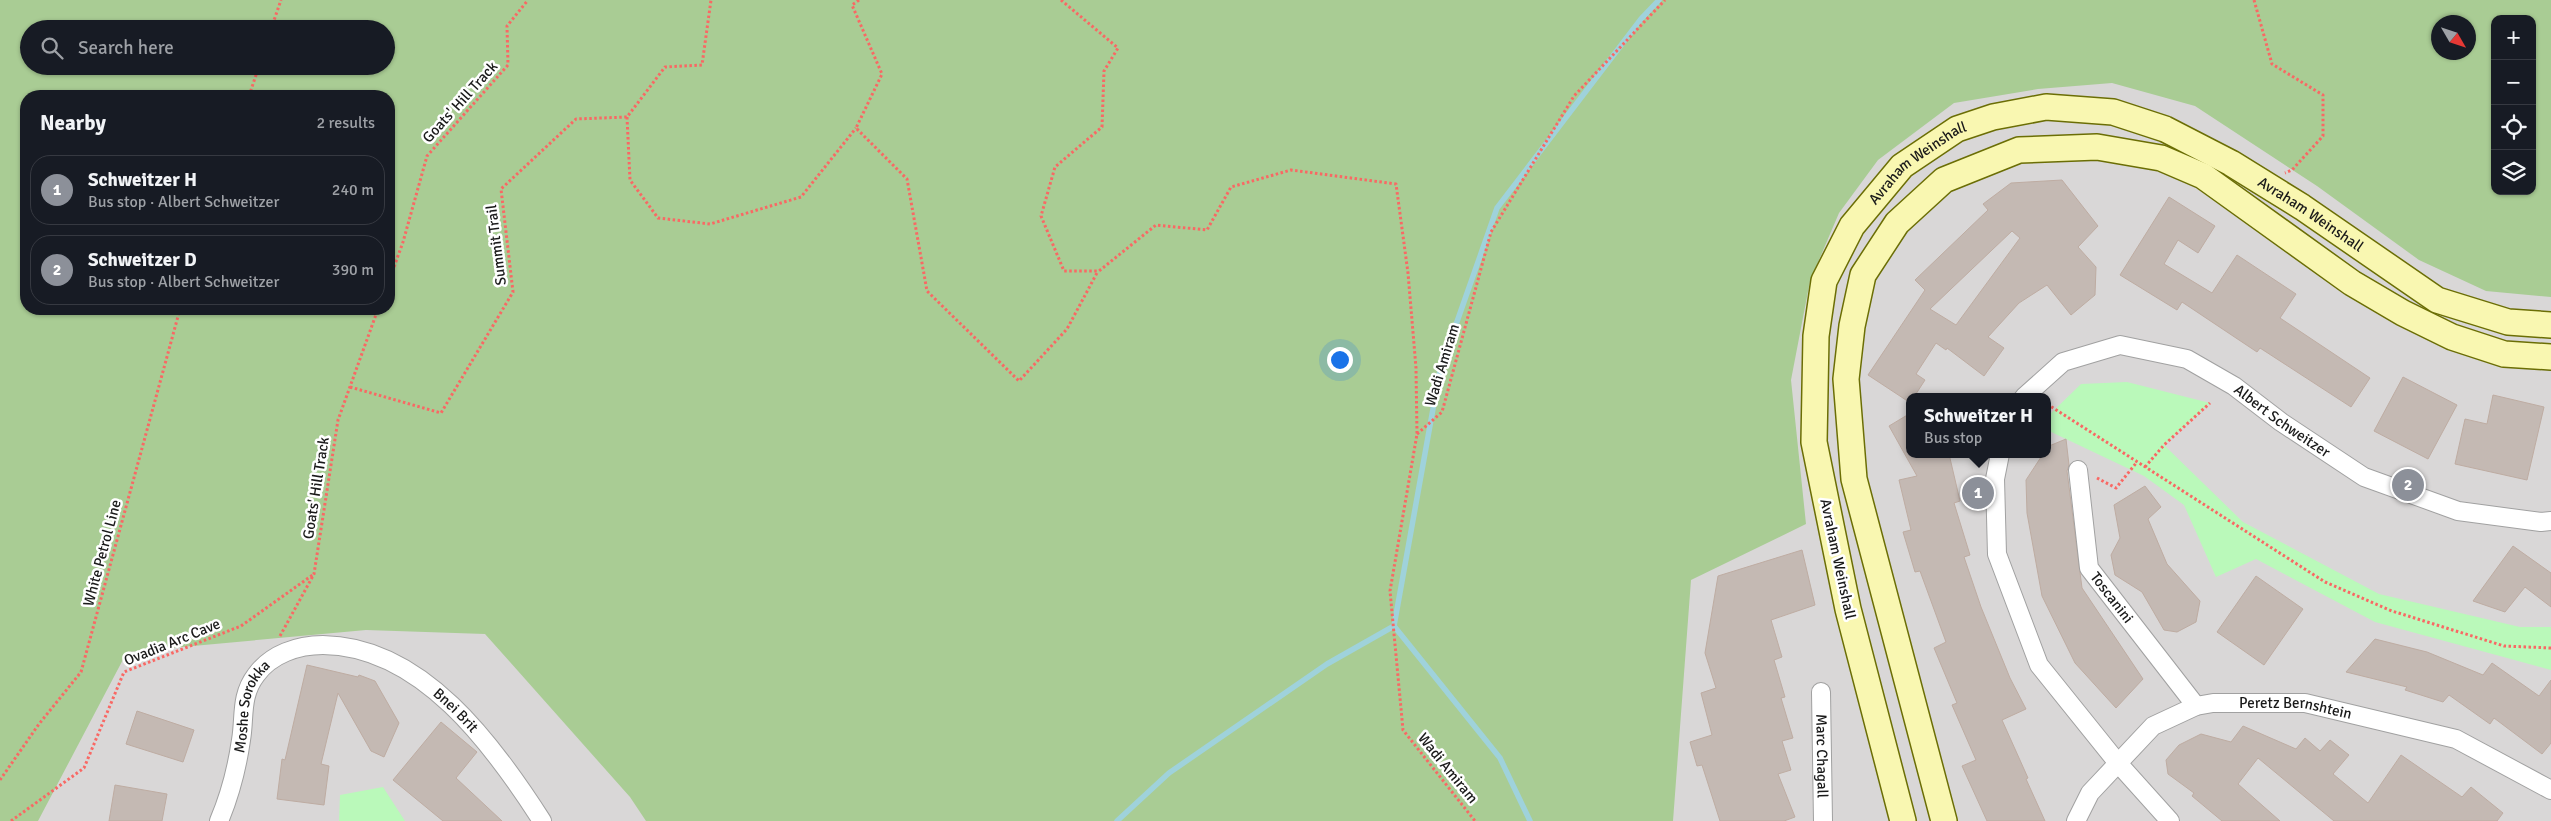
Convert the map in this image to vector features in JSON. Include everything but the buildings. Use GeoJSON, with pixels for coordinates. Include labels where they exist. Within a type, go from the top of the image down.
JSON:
{"type":"FeatureCollection","features":[{"type":"Feature","properties":{"kind":"main road","name":"Avraham Weinshall"},"geometry":{"type":"LineString","coordinates":[[1903,821],[1848,609],[1814,442],[1816,336],[1824,282],[1852,226],[1902,166],[1957,128],[1993,117],[2046,107],[2113,112],[2165,129],[2231,163],[2261,181],[2437,300],[2508,322],[2551,325]]}},
{"type":"Feature","properties":{"kind":"main road","name":"Avraham Weinshall"},"geometry":{"type":"LineString","coordinates":[[1944,821],[1854,479],[1846,379],[1852,326],[1863,275],[1897,223],[1944,180],[2019,150],[2097,147],[2161,158],[2203,176],[2352,283],[2403,313],[2452,337],[2504,354],[2551,358]]}},
{"type":"Feature","properties":{"kind":"street","name":"Albert Schweitzer"},"geometry":{"type":"LineString","coordinates":[[2028,393],[2062,362],[2120,345],[2187,359],[2234,386],[2281,422],[2364,477],[2458,511],[2541,522],[2551,521]]}},
{"type":"Feature","properties":{"kind":"street"},"geometry":{"type":"LineString","coordinates":[[1999,458],[1995,478],[1997,554],[2039,665],[2117,762],[2170,821]]}},
{"type":"Feature","properties":{"kind":"street","name":"Toscanini"},"geometry":{"type":"LineString","coordinates":[[2078,470],[2089,568],[2196,706]]}},
{"type":"Feature","properties":{"kind":"street","name":"Moshe Sorokka"},"geometry":{"type":"LineString","coordinates":[[219,821],[237,766],[245,697],[256,674],[286,652],[299,648],[334,645]]}},
{"type":"Feature","properties":{"kind":"street","name":"Bnei Brit"},"geometry":{"type":"LineString","coordinates":[[334,645],[366,652],[386,660],[404,669],[440,696],[473,727],[500,760],[542,821]]}},
{"type":"Feature","properties":{"kind":"street","name":"Marc Chagall"},"geometry":{"type":"LineString","coordinates":[[1821,692],[1823,821]]}},
{"type":"Feature","properties":{"kind":"street","name":"Peretz Bernshtein"},"geometry":{"type":"LineString","coordinates":[[2076,821],[2090,793],[2117,762],[2153,726],[2196,706],[2213,703],[2305,703],[2456,739],[2551,790]]}},
{"type":"Feature","properties":{"kind":"path"},"geometry":{"type":"LineString","coordinates":[[274,20],[281,0]]}},
{"type":"Feature","properties":{"kind":"path","name":"Goats' Hill Track"},"geometry":{"type":"LineString","coordinates":[[395,264],[427,156],[508,65],[507,26],[528,0]]}},
{"type":"Feature","properties":{"kind":"path"},"geometry":{"type":"LineString","coordinates":[[711,0],[702,65],[665,67],[627,117],[630,180],[658,218],[710,224],[801,197],[856,128],[882,74],[852,5],[859,0]]}},
{"type":"Feature","properties":{"kind":"path"},"geometry":{"type":"LineString","coordinates":[[1061,0],[1118,48],[1104,71],[1102,127],[1055,167],[1041,216],[1064,271],[1098,271]]}},
{"type":"Feature","properties":{"kind":"path","name":"Wadi Amiram"},"geometry":{"type":"LineString","coordinates":[[1475,821],[1403,730],[1390,591],[1417,434],[1442,412],[1491,232],[1574,96],[1665,0]]}},
{"type":"Feature","properties":{"kind":"path"},"geometry":{"type":"LineString","coordinates":[[2254,0],[2272,64],[2323,95],[2323,136],[2292,170],[2261,181]]}},
{"type":"Feature","properties":{"kind":"path"},"geometry":{"type":"LineString","coordinates":[[251,90],[256,75]]}},
{"type":"Feature","properties":{"kind":"path","name":"Summit Trail"},"geometry":{"type":"LineString","coordinates":[[350,388],[441,413],[513,292],[501,189],[576,119],[627,117]]}},
{"type":"Feature","properties":{"kind":"path"},"geometry":{"type":"LineString","coordinates":[[856,128],[907,179],[927,292],[1019,381],[1067,329],[1098,271],[1156,225],[1207,230],[1231,186],[1291,170],[1396,184],[1413,319],[1417,434]]}},
{"type":"Feature","properties":{"kind":"path","name":"White Petrol Line"},"geometry":{"type":"LineString","coordinates":[[0,780],[39,724],[81,672],[178,315]]}},
{"type":"Feature","properties":{"kind":"path","name":"Goats' Hill Track"},"geometry":{"type":"LineString","coordinates":[[265,666],[285,624],[314,574],[338,420],[376,315]]}},
{"type":"Feature","properties":{"kind":"path"},"geometry":{"type":"LineString","coordinates":[[2145,467],[2164,445],[2210,403]]}},
{"type":"Feature","properties":{"kind":"path"},"geometry":{"type":"LineString","coordinates":[[2051,407],[2193,500],[2333,586],[2392,611],[2504,646],[2551,648]]}},
{"type":"Feature","properties":{"kind":"path"},"geometry":{"type":"LineString","coordinates":[[2078,470],[2116,488],[2137,462]]}},
{"type":"Feature","properties":{"kind":"path","name":"Ovadia Arc Cave"},"geometry":{"type":"LineString","coordinates":[[11,821],[84,768],[124,672],[241,626],[314,574]]}},
{"type":"Feature","properties":{"kind":"shaded area"},"geometry":{"type":"Polygon","coordinates":[[[0,0],[2551,0],[2551,821],[0,821],[0,0]]]}},
{"type":"Feature","properties":{"kind":"green space"},"geometry":{"type":"Polygon","coordinates":[[[0,0],[2551,0],[2551,297],[2486,291],[2419,260],[2317,186],[2195,106],[2112,83],[2038,89],[1954,103],[1878,160],[1839,213],[1810,281],[1791,380],[1806,524],[1691,580],[1673,821],[646,821],[630,797],[485,634],[366,630],[127,652],[38,821],[0,821],[0,0]]]}},
{"type":"Feature","properties":{"kind":"green space"},"geometry":{"type":"Polygon","coordinates":[[[2127,382],[2210,403],[2164,445],[2243,522],[2379,594],[2520,627],[2551,627],[2551,670],[2375,622],[2256,559],[2216,577],[2184,505],[2144,476],[2051,432],[2051,413],[2081,384],[2127,382]]]}},
{"type":"Feature","properties":{"kind":"green space"},"geometry":{"type":"Polygon","coordinates":[[[383,787],[405,821],[339,821],[340,795],[383,787]]]}},
{"type":"Feature","properties":{"kind":"waterway"},"geometry":{"type":"LineString","coordinates":[[1530,821],[1500,758],[1394,626],[1440,370],[1497,208],[1641,19],[1659,0]]}},
{"type":"Feature","properties":{"kind":"waterway"},"geometry":{"type":"LineString","coordinates":[[1117,821],[1169,773],[1327,664],[1394,626]]}},
{"type":"Feature","properties":{"kind":"place","name":"Schweitzer D"},"geometry":{"type":"Point","coordinates":[2408,485]}},
{"type":"Feature","properties":{"kind":"place","name":"Schweitzer H"},"geometry":{"type":"Point","coordinates":[1978,493]}}]}
